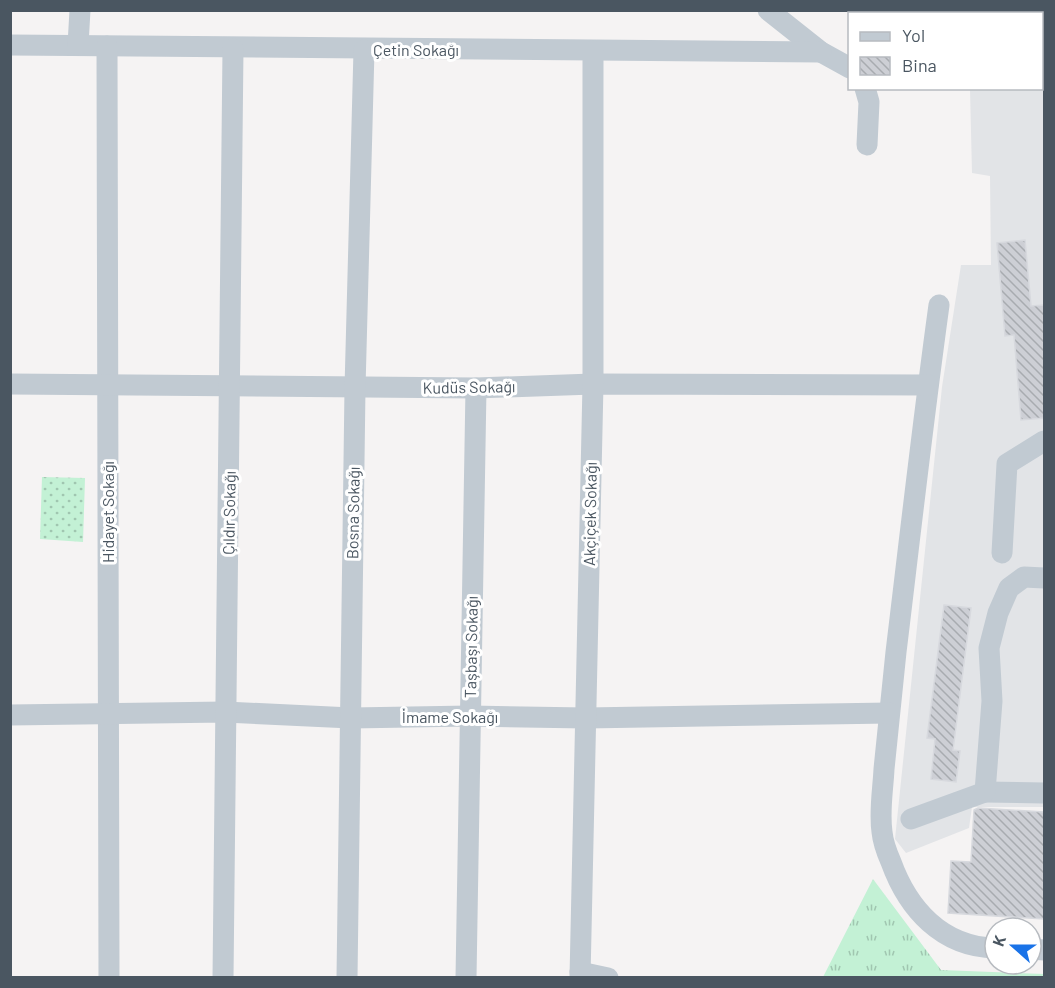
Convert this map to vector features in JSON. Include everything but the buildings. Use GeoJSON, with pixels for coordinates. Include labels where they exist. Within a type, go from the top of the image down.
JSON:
{"type":"FeatureCollection","features":[{"type":"Feature","properties":{"kind":"street"},"geometry":{"type":"LineString","coordinates":[[78,45],[80,10]]}},
{"type":"Feature","properties":{"kind":"street"},"geometry":{"type":"LineString","coordinates":[[768,10],[821,52],[848,67]]}},
{"type":"Feature","properties":{"kind":"street","name":"Çetin Sokağı"},"geometry":{"type":"LineString","coordinates":[[10,45],[233,49],[821,52]]}},
{"type":"Feature","properties":{"kind":"street","name":"Hidayet Sokağı"},"geometry":{"type":"LineString","coordinates":[[107,46],[109,978]]}},
{"type":"Feature","properties":{"kind":"street","name":"Çıldır Sokağı"},"geometry":{"type":"LineString","coordinates":[[224,978],[233,49]]}},
{"type":"Feature","properties":{"kind":"street","name":"Bosna Sokağı"},"geometry":{"type":"LineString","coordinates":[[347,978],[355,388],[364,50]]}},
{"type":"Feature","properties":{"kind":"street","name":"Akçiçek Sokağı"},"geometry":{"type":"LineString","coordinates":[[580,975],[593,384],[593,51]]}},
{"type":"Feature","properties":{"kind":"street"},"geometry":{"type":"LineString","coordinates":[[866,90],[869,102],[867,145]]}},
{"type":"Feature","properties":{"kind":"street"},"geometry":{"type":"LineString","coordinates":[[939,305],[889,713],[881,813],[882,833],[895,875],[918,913],[937,930],[957,941],[983,948]]}},
{"type":"Feature","properties":{"kind":"street","name":"Kudüs Sokağı"},"geometry":{"type":"LineString","coordinates":[[10,384],[355,388],[477,388],[593,384],[928,385]]}},
{"type":"Feature","properties":{"kind":"street","name":"Taşbaşı Sokağı"},"geometry":{"type":"LineString","coordinates":[[466,978],[477,388]]}},
{"type":"Feature","properties":{"kind":"street"},"geometry":{"type":"LineString","coordinates":[[1002,553],[1007,464],[1044,441]]}},
{"type":"Feature","properties":{"kind":"street"},"geometry":{"type":"LineString","coordinates":[[985,792],[992,701],[989,648],[998,613],[1009,588],[1024,577],[1044,578]]}},
{"type":"Feature","properties":{"kind":"street","name":"İmame Sokağı"},"geometry":{"type":"LineString","coordinates":[[10,715],[225,712],[351,718],[470,716],[586,718],[889,713]]}},
{"type":"Feature","properties":{"kind":"street"},"geometry":{"type":"LineString","coordinates":[[911,819],[985,792],[1044,793]]}},
{"type":"Feature","properties":{"kind":"street"},"geometry":{"type":"LineString","coordinates":[[580,975],[608,978]]}},
{"type":"Feature","properties":{"kind":"shaded area"},"geometry":{"type":"Polygon","coordinates":[[[979,10],[1044,11],[1044,807],[972,807],[969,828],[906,853],[895,839],[942,387],[961,265],[991,265],[990,176],[972,173],[970,90],[1043,90],[1043,12],[978,12],[979,10]]]}},
{"type":"Feature","properties":{"kind":"green space"},"geometry":{"type":"Polygon","coordinates":[[[42,477],[85,478],[83,542],[40,539],[42,477]]]}},
{"type":"Feature","properties":{"kind":"green space"},"geometry":{"type":"Polygon","coordinates":[[[873,879],[941,970],[983,972],[983,976],[1043,976],[1044,974],[1044,977],[823,977],[873,879]]]}}]}
